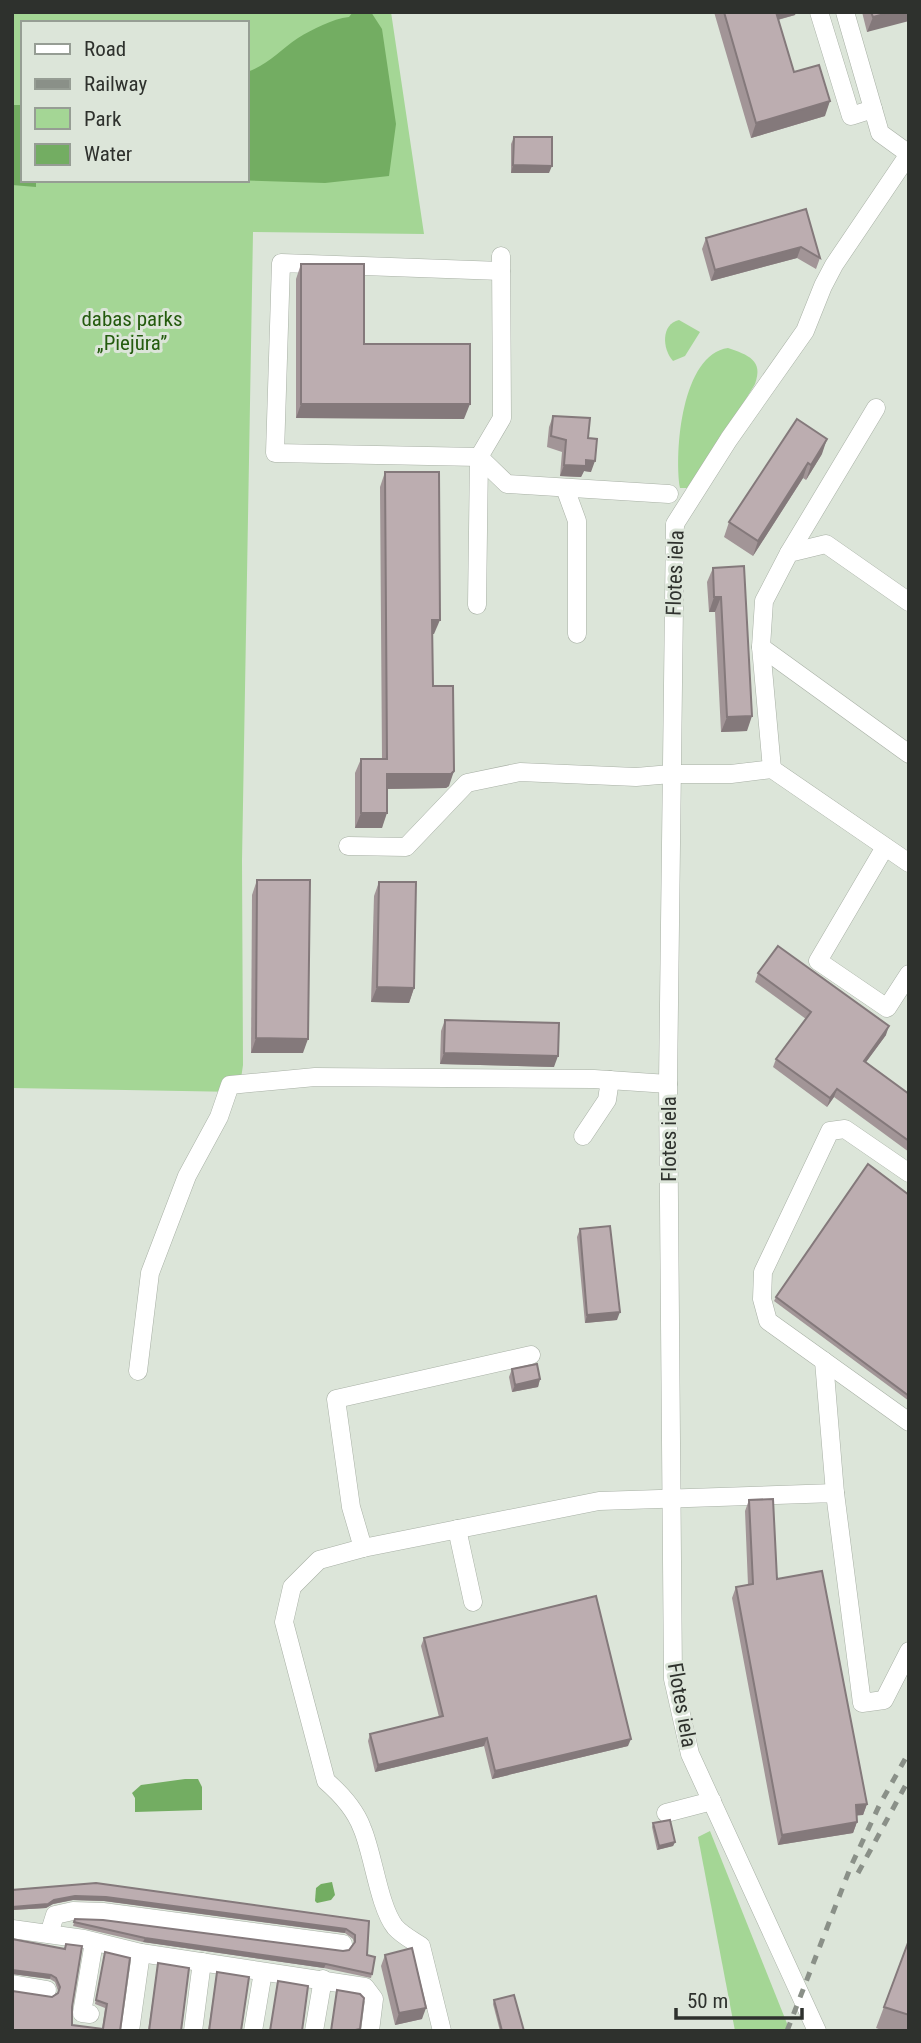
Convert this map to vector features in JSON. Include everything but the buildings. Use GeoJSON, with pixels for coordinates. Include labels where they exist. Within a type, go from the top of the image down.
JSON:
{"type":"FeatureCollection","features":[{"type":"Feature","properties":{"kind":"street"},"geometry":{"type":"LineString","coordinates":[[819,12],[851,116],[873,109]]}},
{"type":"Feature","properties":{"kind":"street"},"geometry":{"type":"LineString","coordinates":[[845,12],[880,133],[909,154]]}},
{"type":"Feature","properties":{"kind":"street","name":"Flotes iela"},"geometry":{"type":"LineString","coordinates":[[817,2031],[690,1754],[673,1679],[668,1084],[675,524],[729,439],[805,331],[822,286],[834,265],[909,154]]}},
{"type":"Feature","properties":{"kind":"street"},"geometry":{"type":"LineString","coordinates":[[477,605],[479,457],[502,418],[501,263],[281,263],[275,453],[479,457],[507,484],[669,494]]}},
{"type":"Feature","properties":{"kind":"street"},"geometry":{"type":"LineString","coordinates":[[772,769],[761,647],[764,601],[789,553],[876,408]]}},
{"type":"Feature","properties":{"kind":"street"},"geometry":{"type":"LineString","coordinates":[[565,488],[577,521],[578,634]]}},
{"type":"Feature","properties":{"kind":"street"},"geometry":{"type":"LineString","coordinates":[[789,553],[826,544],[909,602]]}},
{"type":"Feature","properties":{"kind":"street"},"geometry":{"type":"LineString","coordinates":[[761,647],[909,754]]}},
{"type":"Feature","properties":{"kind":"street"},"geometry":{"type":"LineString","coordinates":[[348,846],[406,847],[467,783],[520,772],[636,777],[732,774],[772,769],[909,863]]}},
{"type":"Feature","properties":{"kind":"street"},"geometry":{"type":"LineString","coordinates":[[885,847],[818,961],[887,1008],[909,974]]}},
{"type":"Feature","properties":{"kind":"street"},"geometry":{"type":"LineString","coordinates":[[138,1371],[150,1273],[187,1176],[219,1117],[230,1085],[315,1077],[610,1080],[668,1084]]}},
{"type":"Feature","properties":{"kind":"street"},"geometry":{"type":"LineString","coordinates":[[583,1136],[607,1100],[610,1080]]}},
{"type":"Feature","properties":{"kind":"street"},"geometry":{"type":"LineString","coordinates":[[909,1173],[845,1129],[830,1131],[763,1272],[762,1298],[768,1321],[909,1422]]}},
{"type":"Feature","properties":{"kind":"street"},"geometry":{"type":"LineString","coordinates":[[363,1548],[351,1507],[336,1399],[531,1355]]}},
{"type":"Feature","properties":{"kind":"street"},"geometry":{"type":"LineString","coordinates":[[824,1361],[835,1493],[862,1703],[884,1700],[909,1651]]}},
{"type":"Feature","properties":{"kind":"street"},"geometry":{"type":"LineString","coordinates":[[442,2031],[421,1945],[404,1936],[393,1925],[381,1895],[362,1827],[345,1798],[326,1781],[284,1622],[292,1587],[319,1560],[363,1548],[599,1501],[835,1493]]}},
{"type":"Feature","properties":{"kind":"street"},"geometry":{"type":"LineString","coordinates":[[457,1529],[472,1602]]}},
{"type":"Feature","properties":{"kind":"street"},"geometry":{"type":"LineString","coordinates":[[666,1813],[712,1801]]}},
{"type":"Feature","properties":{"kind":"street"},"geometry":{"type":"LineString","coordinates":[[49,1934],[55,1915],[73,1911],[103,1912],[343,1944]]}},
{"type":"Feature","properties":{"kind":"street"},"geometry":{"type":"LineString","coordinates":[[12,1929],[94,1942],[141,1953],[365,1987],[374,1999],[370,2031]]}},
{"type":"Feature","properties":{"kind":"street"},"geometry":{"type":"LineString","coordinates":[[90,2014],[82,2013],[94,1942]]}},
{"type":"Feature","properties":{"kind":"street"},"geometry":{"type":"LineString","coordinates":[[130,2031],[141,1953]]}},
{"type":"Feature","properties":{"kind":"street"},"geometry":{"type":"LineString","coordinates":[[193,2031],[202,1962]]}},
{"type":"Feature","properties":{"kind":"street"},"geometry":{"type":"LineString","coordinates":[[253,2031],[263,1972]]}},
{"type":"Feature","properties":{"kind":"street"},"geometry":{"type":"LineString","coordinates":[[314,2031],[323,1979]]}},
{"type":"Feature","properties":{"kind":"street"},"geometry":{"type":"LineString","coordinates":[[12,1984],[47,1990]]}},
{"type":"Feature","properties":{"kind":"green space","name":"dabas parks „Piejūra”"},"geometry":{"type":"Polygon","coordinates":[[[12,12],[391,12],[424,234],[253,232],[242,861],[243,1065],[239,1092],[12,1088],[12,12]]]}},
{"type":"Feature","properties":{"kind":"green space"},"geometry":{"type":"Polygon","coordinates":[[[679,320],[700,332],[685,356],[673,361],[669,356],[665,338],[669,326],[679,320]]]}},
{"type":"Feature","properties":{"kind":"green space"},"geometry":{"type":"Polygon","coordinates":[[[728,348],[748,356],[756,364],[755,384],[696,481],[690,488],[680,488],[680,429],[691,385],[700,367],[712,354],[728,348]]]}},
{"type":"Feature","properties":{"kind":"green space"},"geometry":{"type":"Polygon","coordinates":[[[710,1831],[790,2031],[735,2031],[698,1837],[710,1831]]]}},
{"type":"Feature","properties":{"kind":"water"},"geometry":{"type":"Polygon","coordinates":[[[353,12],[371,12],[382,29],[396,124],[389,176],[325,183],[248,181],[248,72],[316,28],[349,17],[353,12]]]}},
{"type":"Feature","properties":{"kind":"water"},"geometry":{"type":"Polygon","coordinates":[[[12,105],[21,105],[21,182],[36,182],[36,187],[12,185],[12,105]]]}},
{"type":"Feature","properties":{"kind":"water"},"geometry":{"type":"Polygon","coordinates":[[[198,1779],[202,1787],[202,1810],[135,1812],[135,1798],[132,1793],[141,1785],[198,1779]]]}},
{"type":"Feature","properties":{"kind":"water"},"geometry":{"type":"Polygon","coordinates":[[[332,1882],[335,1895],[331,1900],[317,1903],[316,1888],[332,1882]]]}},
{"type":"Feature","properties":{"kind":"railway"},"geometry":{"type":"LineString","coordinates":[[787,2031],[851,1866],[879,1806],[909,1752]]}},
{"type":"Feature","properties":{"kind":"railway"},"geometry":{"type":"LineString","coordinates":[[858,1873],[909,1779]]}}]}
